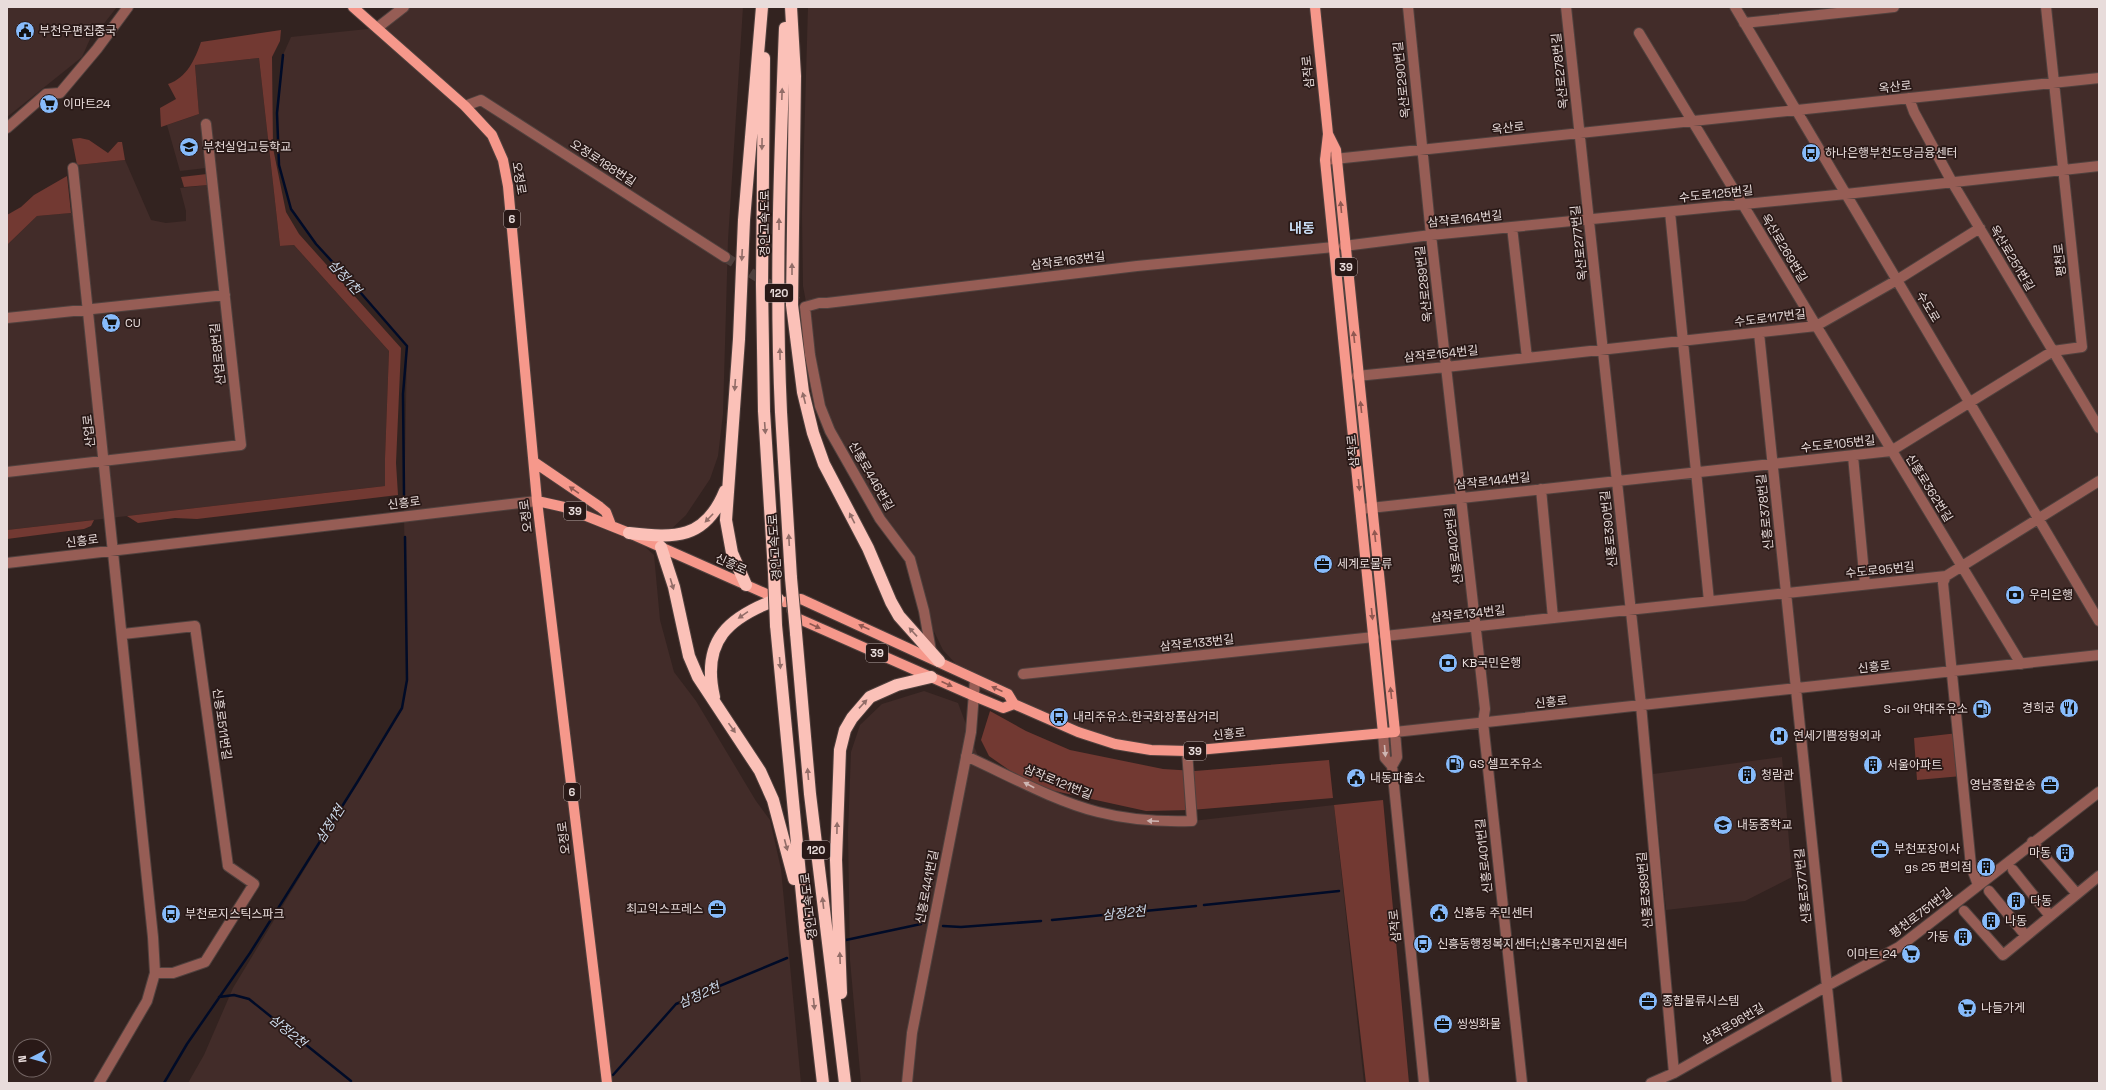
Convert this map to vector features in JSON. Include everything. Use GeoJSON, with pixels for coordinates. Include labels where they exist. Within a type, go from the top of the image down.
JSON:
{"type":"FeatureCollection","features":[{"type":"Feature","properties":{"kind":"highway"},"geometry":{"type":"LineString","coordinates":[[746,585],[736,565],[728,536],[726,520],[727,484],[739,340],[744,212],[762,7]]}},
{"type":"Feature","properties":{"kind":"highway","name":"경인고속도로"},"geometry":{"type":"LineString","coordinates":[[765,7],[762,293],[764,411],[776,625],[806,937],[823,1083]]}},
{"type":"Feature","properties":{"kind":"highway","name":"경인고속도로"},"geometry":{"type":"LineString","coordinates":[[786,7],[779,172],[781,411],[791,578],[810,794],[845,1083]]}},
{"type":"Feature","properties":{"kind":"highway"},"geometry":{"type":"LineString","coordinates":[[791,7],[795,76],[792,305],[803,392],[813,433],[824,464],[868,548],[891,602],[899,616],[939,661]]}},
{"type":"Feature","properties":{"kind":"highway"},"geometry":{"type":"LineString","coordinates":[[629,533],[663,537],[686,533],[706,522],[714,513],[727,484]]}},
{"type":"Feature","properties":{"kind":"highway"},"geometry":{"type":"LineString","coordinates":[[661,547],[674,587],[689,656],[698,677],[753,759],[773,800],[790,861],[806,937]]}},
{"type":"Feature","properties":{"kind":"highway"},"geometry":{"type":"LineString","coordinates":[[716,705],[711,684],[711,662],[721,635],[741,615],[753,608],[782,601]]}},
{"type":"Feature","properties":{"kind":"highway"},"geometry":{"type":"LineString","coordinates":[[843,1066],[836,860],[840,750],[845,730],[852,718],[870,697],[897,685],[931,677]]}},
{"type":"Feature","properties":{"kind":"main road","name":"오정로"},"geometry":{"type":"LineString","coordinates":[[353,7],[465,106],[492,135],[503,160],[508,186],[537,500],[607,1083]]}},
{"type":"Feature","properties":{"kind":"main road","name":"삼작로"},"geometry":{"type":"LineString","coordinates":[[1315,7],[1328,134],[1325,160],[1358,376],[1395,732]]}},
{"type":"Feature","properties":{"kind":"main road","name":"삼작로"},"geometry":{"type":"LineString","coordinates":[[1328,134],[1336,150],[1337,158],[1339,246],[1361,509],[1383,733]]}},
{"type":"Feature","properties":{"kind":"main road"},"geometry":{"type":"LineString","coordinates":[[534,462],[600,507],[606,512],[611,525]]}},
{"type":"Feature","properties":{"kind":"main road","name":"신흥로"},"geometry":{"type":"LineString","coordinates":[[537,500],[564,507],[611,525],[782,601],[797,618],[974,696],[1003,708],[1014,704]]}},
{"type":"Feature","properties":{"kind":"main road","name":"신흥로"},"geometry":{"type":"LineString","coordinates":[[782,601],[801,600],[939,661],[975,680],[1008,694],[1014,704],[1078,732],[1115,744],[1151,750],[1187,751],[1395,732]]}},
{"type":"Feature","properties":{"kind":"street"},"geometry":{"type":"LineString","coordinates":[[7,128],[46,94],[60,93],[128,7]]}},
{"type":"Feature","properties":{"kind":"street"},"geometry":{"type":"LineString","coordinates":[[377,28],[404,7]]}},
{"type":"Feature","properties":{"kind":"street","name":"옥산로290번길"},"geometry":{"type":"LineString","coordinates":[[1408,7],[1422,149]]}},
{"type":"Feature","properties":{"kind":"street","name":"옥산로278번길"},"geometry":{"type":"LineString","coordinates":[[1566,7],[1580,133]]}},
{"type":"Feature","properties":{"kind":"street","name":"수도로"},"geometry":{"type":"LineString","coordinates":[[1735,7],[2099,621]]}},
{"type":"Feature","properties":{"kind":"street"},"geometry":{"type":"LineString","coordinates":[[1744,23],[1894,7]]}},
{"type":"Feature","properties":{"kind":"street","name":"평천로"},"geometry":{"type":"LineString","coordinates":[[2046,7],[2082,347],[2053,351]]}},
{"type":"Feature","properties":{"kind":"street"},"geometry":{"type":"LineString","coordinates":[[1639,33],[1694,122]]}},
{"type":"Feature","properties":{"kind":"street","name":"옥산로"},"geometry":{"type":"LineString","coordinates":[[1325,160],[2099,78]]}},
{"type":"Feature","properties":{"kind":"street","name":"옥산로251번길"},"geometry":{"type":"LineString","coordinates":[[1909,98],[1914,112],[1952,182],[2099,428]]}},
{"type":"Feature","properties":{"kind":"street","name":"오정로188번길"},"geometry":{"type":"LineString","coordinates":[[465,106],[481,100],[725,257]]}},
{"type":"Feature","properties":{"kind":"street","name":"옥산로269번길"},"geometry":{"type":"LineString","coordinates":[[1694,122],[1816,326]]}},
{"type":"Feature","properties":{"kind":"street","name":"산업로8번길"},"geometry":{"type":"LineString","coordinates":[[105,461],[241,445],[206,124]]}},
{"type":"Feature","properties":{"kind":"street","name":"옥산로277번길"},"geometry":{"type":"LineString","coordinates":[[1580,133],[1603,350]]}},
{"type":"Feature","properties":{"kind":"street","name":"옥산로289번길"},"geometry":{"type":"LineString","coordinates":[[1422,149],[1446,368]]}},
{"type":"Feature","properties":{"kind":"street"},"geometry":{"type":"LineString","coordinates":[[1952,182],[2099,166]]}},
{"type":"Feature","properties":{"kind":"street","name":"산업로"},"geometry":{"type":"LineString","coordinates":[[73,168],[123,634],[153,936],[155,973],[147,1001],[98,1083]]}},
{"type":"Feature","properties":{"kind":"street","name":"수도로125번길"},"geometry":{"type":"LineString","coordinates":[[1589,220],[1952,182]]}},
{"type":"Feature","properties":{"kind":"street"},"geometry":{"type":"LineString","coordinates":[[1670,212],[1710,601]]}},
{"type":"Feature","properties":{"kind":"street","name":"삼작로164번길"},"geometry":{"type":"LineString","coordinates":[[1339,246],[1431,235],[1589,220]]}},
{"type":"Feature","properties":{"kind":"street"},"geometry":{"type":"LineString","coordinates":[[1512,227],[1527,358]]}},
{"type":"Feature","properties":{"kind":"street","name":"수도로117번길"},"geometry":{"type":"LineString","coordinates":[[1603,350],[1816,326],[1897,280],[1980,228]]}},
{"type":"Feature","properties":{"kind":"street","name":"삼작로163번길"},"geometry":{"type":"LineString","coordinates":[[803,306],[1144,266],[1339,246]]}},
{"type":"Feature","properties":{"kind":"street"},"geometry":{"type":"LineString","coordinates":[[7,318],[225,295]]}},
{"type":"Feature","properties":{"kind":"street","name":"신흥로446번길"},"geometry":{"type":"LineString","coordinates":[[803,306],[810,355],[820,406],[830,431],[880,518],[910,559],[924,611],[931,651]]}},
{"type":"Feature","properties":{"kind":"street","name":"신흥로362번길"},"geometry":{"type":"LineString","coordinates":[[1816,326],[1891,452],[2021,664]]}},
{"type":"Feature","properties":{"kind":"street","name":"신흥로378번길"},"geometry":{"type":"LineString","coordinates":[[1759,333],[1796,688]]}},
{"type":"Feature","properties":{"kind":"street","name":"삼작로154번길"},"geometry":{"type":"LineString","coordinates":[[1358,376],[1446,368],[1603,350]]}},
{"type":"Feature","properties":{"kind":"street","name":"신흥로390번길"},"geometry":{"type":"LineString","coordinates":[[1603,350],[1641,705]]}},
{"type":"Feature","properties":{"kind":"street","name":"수도로105번길"},"geometry":{"type":"LineString","coordinates":[[1617,481],[1891,452],[2053,351]]}},
{"type":"Feature","properties":{"kind":"street","name":"신흥로402번길"},"geometry":{"type":"LineString","coordinates":[[1446,368],[1485,709],[1483,722]]}},
{"type":"Feature","properties":{"kind":"street"},"geometry":{"type":"LineString","coordinates":[[1853,456],[1865,584]]}},
{"type":"Feature","properties":{"kind":"street"},"geometry":{"type":"LineString","coordinates":[[7,472],[105,461]]}},
{"type":"Feature","properties":{"kind":"street","name":"삼작로144번길"},"geometry":{"type":"LineString","coordinates":[[1361,509],[1617,481]]}},
{"type":"Feature","properties":{"kind":"street","name":"수도로95번길"},"geometry":{"type":"LineString","coordinates":[[1631,610],[1946,576],[2099,481]]}},
{"type":"Feature","properties":{"kind":"street"},"geometry":{"type":"LineString","coordinates":[[1541,489],[1553,618]]}},
{"type":"Feature","properties":{"kind":"street","name":"신흥로"},"geometry":{"type":"LineString","coordinates":[[7,563],[537,500]]}},
{"type":"Feature","properties":{"kind":"street"},"geometry":{"type":"LineString","coordinates":[[1946,576],[1943,583],[1971,866],[1978,885]]}},
{"type":"Feature","properties":{"kind":"street","name":"삼작로134번길"},"geometry":{"type":"LineString","coordinates":[[1385,636],[1631,610]]}},
{"type":"Feature","properties":{"kind":"street","name":"신흥로511번길"},"geometry":{"type":"LineString","coordinates":[[123,634],[195,626],[228,866],[254,884],[205,962],[173,973],[155,973]]}},
{"type":"Feature","properties":{"kind":"street","name":"삼작로133번길"},"geometry":{"type":"LineString","coordinates":[[1023,674],[1374,637]]}},
{"type":"Feature","properties":{"kind":"street","name":"신흥로"},"geometry":{"type":"LineString","coordinates":[[1395,732],[2099,655]]}},
{"type":"Feature","properties":{"kind":"street","name":"신흥로441번길"},"geometry":{"type":"LineString","coordinates":[[907,1083],[912,1033],[966,756],[975,680]]}},
{"type":"Feature","properties":{"kind":"street","name":"신흥로377번길"},"geometry":{"type":"LineString","coordinates":[[1796,688],[1837,1083]]}},
{"type":"Feature","properties":{"kind":"street","name":"신흥로389번길"},"geometry":{"type":"LineString","coordinates":[[1641,705],[1674,1073]]}},
{"type":"Feature","properties":{"kind":"street","name":"신흥로401번길"},"geometry":{"type":"LineString","coordinates":[[1483,722],[1522,1083]]}},
{"type":"Feature","properties":{"kind":"street","name":"삼작로"},"geometry":{"type":"LineString","coordinates":[[1395,732],[1397,757],[1392,766],[1424,1083]]}},
{"type":"Feature","properties":{"kind":"street","name":"삼작로"},"geometry":{"type":"LineString","coordinates":[[1383,733],[1385,758],[1392,766]]}},
{"type":"Feature","properties":{"kind":"street","name":"삼작로121번길"},"geometry":{"type":"LineString","coordinates":[[966,756],[1038,790],[1098,812],[1142,820],[1192,821],[1187,751]]}},
{"type":"Feature","properties":{"kind":"street","name":"평천로751번길"},"geometry":{"type":"LineString","coordinates":[[1827,986],[1899,947],[2032,842],[2099,792]]}},
{"type":"Feature","properties":{"kind":"street"},"geometry":{"type":"LineString","coordinates":[[2032,842],[2077,894]]}},
{"type":"Feature","properties":{"kind":"street"},"geometry":{"type":"LineString","coordinates":[[2013,870],[2050,916]]}},
{"type":"Feature","properties":{"kind":"street"},"geometry":{"type":"LineString","coordinates":[[1964,911],[2003,955],[2099,876]]}},
{"type":"Feature","properties":{"kind":"street"},"geometry":{"type":"LineString","coordinates":[[1989,891],[2026,936]]}},
{"type":"Feature","properties":{"kind":"street","name":"삼작로96번길"},"geometry":{"type":"LineString","coordinates":[[1652,1083],[1674,1073],[1827,986]]}},
{"type":"Feature","properties":{"kind":"shaded area"},"geometry":{"type":"Polygon","coordinates":[[[7,7],[117,7],[102,26],[94,30],[82,57],[7,117],[7,7]]]}},
{"type":"Feature","properties":{"kind":"shaded area"},"geometry":{"type":"Polygon","coordinates":[[[404,7],[743,7],[728,240],[723,414],[718,456],[710,479],[686,515],[663,537],[630,533],[654,555],[660,620],[674,672],[696,701],[756,801],[770,820],[781,869],[801,1083],[188,1083],[204,1055],[233,988],[402,708],[407,680],[404,516],[407,347],[316,244],[291,209],[279,165],[277,113],[283,55],[291,37],[377,28],[404,7]]]}},
{"type":"Feature","properties":{"kind":"shaded area"},"geometry":{"type":"Polygon","coordinates":[[[808,7],[2099,7],[2099,655],[1389,733],[1151,750],[1078,732],[979,689],[943,650],[924,611],[910,559],[830,431],[803,286],[802,213],[808,7]]]}},
{"type":"Feature","properties":{"kind":"shaded area"},"geometry":{"type":"Polygon","coordinates":[[[281,30],[280,41],[272,57],[273,148],[286,212],[299,234],[401,348],[396,463],[398,495],[197,519],[175,518],[138,523],[127,516],[385,486],[389,351],[294,245],[280,246],[259,58],[195,65],[199,114],[161,127],[160,108],[176,99],[168,84],[175,81],[185,73],[193,61],[201,42],[281,30]]]}},
{"type":"Feature","properties":{"kind":"shaded area"},"geometry":{"type":"Polygon","coordinates":[[[259,58],[280,246],[294,245],[389,351],[385,486],[7,530],[7,245],[37,216],[82,212],[77,165],[125,160],[151,220],[166,223],[186,221],[186,211],[180,188],[208,185],[206,168],[180,171],[167,125],[199,114],[195,65],[259,58]]]}},
{"type":"Feature","properties":{"kind":"shaded area"},"geometry":{"type":"Polygon","coordinates":[[[80,138],[89,140],[108,153],[118,142],[122,142],[125,160],[77,165],[72,139],[80,138]]]}},
{"type":"Feature","properties":{"kind":"shaded area"},"geometry":{"type":"Polygon","coordinates":[[[207,174],[208,185],[184,187],[181,177],[207,174]]]}},
{"type":"Feature","properties":{"kind":"shaded area"},"geometry":{"type":"Polygon","coordinates":[[[67,176],[71,213],[37,216],[7,245],[7,215],[21,207],[34,195],[67,176]]]}},
{"type":"Feature","properties":{"kind":"shaded area"},"geometry":{"type":"Polygon","coordinates":[[[94,520],[91,526],[84,529],[7,539],[7,530],[94,520]]]}},
{"type":"Feature","properties":{"kind":"shaded area"},"geometry":{"type":"Polygon","coordinates":[[[924,691],[958,703],[979,759],[1015,779],[1129,820],[1192,821],[1334,805],[1364,1083],[861,1083],[850,960],[848,833],[851,752],[860,725],[882,704],[924,691]]]}},
{"type":"Feature","properties":{"kind":"shaded area"},"geometry":{"type":"Polygon","coordinates":[[[990,711],[1026,731],[1070,750],[1163,769],[1195,771],[1329,760],[1333,798],[1191,810],[1146,811],[1032,786],[989,756],[981,740],[990,711]]]}},
{"type":"Feature","properties":{"kind":"shaded area"},"geometry":{"type":"Polygon","coordinates":[[[1958,733],[1962,776],[1917,780],[1914,738],[1958,733]]]}},
{"type":"Feature","properties":{"kind":"shaded area","name":"내동중학교"},"geometry":{"type":"Polygon","coordinates":[[[1782,757],[1792,877],[1745,901],[1666,910],[1653,774],[1782,757]]]}},
{"type":"Feature","properties":{"kind":"shaded area"},"geometry":{"type":"Polygon","coordinates":[[[1383,800],[1409,1083],[1366,1083],[1334,805],[1383,800]]]}},
{"type":"Feature","properties":{"kind":"waterway","name":"삼정1천"},"geometry":{"type":"LineString","coordinates":[[283,55],[277,113],[279,165],[291,209],[316,244],[407,346],[403,394],[404,495]]}},
{"type":"Feature","properties":{"kind":"waterway","name":"삼정1천"},"geometry":{"type":"LineString","coordinates":[[164,1083],[187,1044],[250,953],[402,708],[407,680],[405,537]]}},
{"type":"Feature","properties":{"kind":"waterway","name":"삼정2천"},"geometry":{"type":"LineString","coordinates":[[1204,905],[1339,891]]}},
{"type":"Feature","properties":{"kind":"waterway","name":"삼정2천"},"geometry":{"type":"LineString","coordinates":[[1052,920],[1196,906]]}},
{"type":"Feature","properties":{"kind":"waterway","name":"삼정2천"},"geometry":{"type":"LineString","coordinates":[[943,926],[961,927],[1041,921]]}},
{"type":"Feature","properties":{"kind":"waterway","name":"삼정2천"},"geometry":{"type":"LineString","coordinates":[[846,940],[921,924]]}},
{"type":"Feature","properties":{"kind":"waterway","name":"삼정2천"},"geometry":{"type":"LineString","coordinates":[[613,1075],[676,1004],[787,958]]}},
{"type":"Feature","properties":{"kind":"waterway","name":"삼정2천"},"geometry":{"type":"LineString","coordinates":[[219,997],[234,995],[249,999],[351,1081]]}},
{"type":"Feature","properties":{"kind":"tunnel"},"geometry":{"type":"LineString","coordinates":[[725,257],[801,304]]}},
{"type":"Feature","properties":{"kind":"place","name":"부천우편집중국"},"geometry":{"type":"Point","coordinates":[25,31]}},
{"type":"Feature","properties":{"kind":"place","name":"이마트24"},"geometry":{"type":"Point","coordinates":[49,104]}},
{"type":"Feature","properties":{"kind":"place","name":"부천실업고등학교"},"geometry":{"type":"Point","coordinates":[189,147]}},
{"type":"Feature","properties":{"kind":"place","name":"하나은행부천도당금융센터"},"geometry":{"type":"Point","coordinates":[1811,153]}},
{"type":"Feature","properties":{"kind":"place","name":"CU"},"geometry":{"type":"Point","coordinates":[111,323]}},
{"type":"Feature","properties":{"kind":"place","name":"세계로물류"},"geometry":{"type":"Point","coordinates":[1323,564]}},
{"type":"Feature","properties":{"kind":"place","name":"우리은행"},"geometry":{"type":"Point","coordinates":[2015,595]}},
{"type":"Feature","properties":{"kind":"place","name":"KB국민은행"},"geometry":{"type":"Point","coordinates":[1448,663]}},
{"type":"Feature","properties":{"kind":"place","name":"경희궁"},"geometry":{"type":"Point","coordinates":[2069,708]}},
{"type":"Feature","properties":{"kind":"place","name":"S-oil 약대주유소"},"geometry":{"type":"Point","coordinates":[1982,709]}},
{"type":"Feature","properties":{"kind":"place","name":"내리주유소.한국화장품삼거리"},"geometry":{"type":"Point","coordinates":[1059,717]}},
{"type":"Feature","properties":{"kind":"place","name":"연세기쁨정형외과"},"geometry":{"type":"Point","coordinates":[1779,736]}},
{"type":"Feature","properties":{"kind":"place","name":"GS 셀프주유소"},"geometry":{"type":"Point","coordinates":[1455,764]}},
{"type":"Feature","properties":{"kind":"place","name":"서울아파트"},"geometry":{"type":"Point","coordinates":[1873,765]}},
{"type":"Feature","properties":{"kind":"place","name":"청람관"},"geometry":{"type":"Point","coordinates":[1747,775]}},
{"type":"Feature","properties":{"kind":"place","name":"내동파출소"},"geometry":{"type":"Point","coordinates":[1356,778]}},
{"type":"Feature","properties":{"kind":"place","name":"영남종합운송"},"geometry":{"type":"Point","coordinates":[2050,785]}},
{"type":"Feature","properties":{"kind":"place","name":"내동중학교"},"geometry":{"type":"Point","coordinates":[1723,825]}},
{"type":"Feature","properties":{"kind":"place","name":"부천포장이사"},"geometry":{"type":"Point","coordinates":[1880,849]}},
{"type":"Feature","properties":{"kind":"place","name":"마동"},"geometry":{"type":"Point","coordinates":[2065,853]}},
{"type":"Feature","properties":{"kind":"place","name":"gs 25 편의점"},"geometry":{"type":"Point","coordinates":[1986,867]}},
{"type":"Feature","properties":{"kind":"place","name":"다동"},"geometry":{"type":"Point","coordinates":[2016,901]}},
{"type":"Feature","properties":{"kind":"place","name":"최고익스프레스"},"geometry":{"type":"Point","coordinates":[717,909]}},
{"type":"Feature","properties":{"kind":"place","name":"신흥동 주민센터"},"geometry":{"type":"Point","coordinates":[1439,913]}},
{"type":"Feature","properties":{"kind":"place","name":"부천로지스틱스파크"},"geometry":{"type":"Point","coordinates":[171,914]}},
{"type":"Feature","properties":{"kind":"place","name":"나동"},"geometry":{"type":"Point","coordinates":[1991,921]}},
{"type":"Feature","properties":{"kind":"place","name":"가동"},"geometry":{"type":"Point","coordinates":[1963,937]}},
{"type":"Feature","properties":{"kind":"place","name":"신흥동행정복지센터;신흥주민지원센터"},"geometry":{"type":"Point","coordinates":[1423,944]}},
{"type":"Feature","properties":{"kind":"place","name":"이마트 24"},"geometry":{"type":"Point","coordinates":[1911,954]}},
{"type":"Feature","properties":{"kind":"place","name":"종합물류시스템"},"geometry":{"type":"Point","coordinates":[1648,1001]}},
{"type":"Feature","properties":{"kind":"place","name":"나들가게"},"geometry":{"type":"Point","coordinates":[1967,1008]}},
{"type":"Feature","properties":{"kind":"place","name":"씽씽화물"},"geometry":{"type":"Point","coordinates":[1443,1024]}},
{"type":"Feature","properties":{"kind":"district","name":"내동"},"geometry":{"type":"Point","coordinates":[1302,228]}}]}
